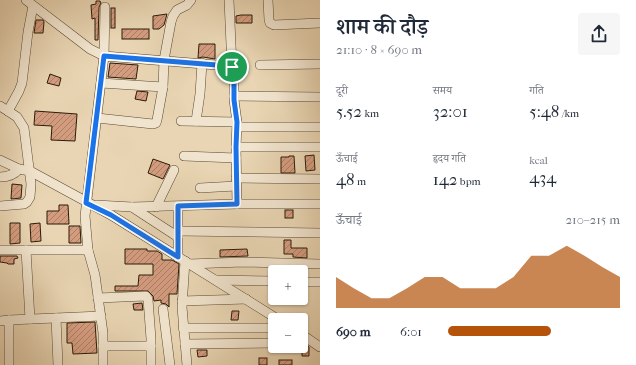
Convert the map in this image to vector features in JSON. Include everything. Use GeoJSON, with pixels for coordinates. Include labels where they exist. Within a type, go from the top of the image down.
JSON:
{"type":"FeatureCollection","features":[{"type":"Feature","properties":{"kind":"street"},"geometry":{"type":"LineString","coordinates":[[97,118],[153,124],[156,123],[158,120],[163,87],[164,60],[171,22],[177,10],[187,5],[191,0]]}},
{"type":"Feature","properties":{"kind":"street"},"geometry":{"type":"LineString","coordinates":[[229,0],[232,67],[234,70],[234,100],[237,125],[237,204]]}},
{"type":"Feature","properties":{"kind":"street"},"geometry":{"type":"LineString","coordinates":[[268,0],[269,20],[270,23],[274,25],[320,24]]}},
{"type":"Feature","properties":{"kind":"street"},"geometry":{"type":"LineString","coordinates":[[30,2],[90,49],[104,56],[232,67]]}},
{"type":"Feature","properties":{"kind":"street"},"geometry":{"type":"LineString","coordinates":[[0,206],[24,204],[30,197],[30,172],[24,128],[17,117],[4,108],[19,91],[22,83],[30,2]]}},
{"type":"Feature","properties":{"kind":"street"},"geometry":{"type":"LineString","coordinates":[[103,365],[103,333],[95,274],[88,250],[86,216],[89,204],[104,56],[105,6]]}},
{"type":"Feature","properties":{"kind":"street"},"geometry":{"type":"LineString","coordinates":[[196,121],[202,64]]}},
{"type":"Feature","properties":{"kind":"street"},"geometry":{"type":"LineString","coordinates":[[260,65],[320,64]]}},
{"type":"Feature","properties":{"kind":"street"},"geometry":{"type":"LineString","coordinates":[[101,82],[163,87]]}},
{"type":"Feature","properties":{"kind":"street"},"geometry":{"type":"LineString","coordinates":[[234,96],[320,97]]}},
{"type":"Feature","properties":{"kind":"street"},"geometry":{"type":"LineString","coordinates":[[181,121],[237,125],[320,127]]}},
{"type":"Feature","properties":{"kind":"street"},"geometry":{"type":"LineString","coordinates":[[236,147],[320,147]]}},
{"type":"Feature","properties":{"kind":"street"},"geometry":{"type":"LineString","coordinates":[[184,156],[236,158]]}},
{"type":"Feature","properties":{"kind":"street"},"geometry":{"type":"LineString","coordinates":[[0,160],[19,169],[30,172],[111,215],[268,313]]}},
{"type":"Feature","properties":{"kind":"street"},"geometry":{"type":"LineString","coordinates":[[0,178],[8,177],[19,169]]}},
{"type":"Feature","properties":{"kind":"street"},"geometry":{"type":"LineString","coordinates":[[156,207],[174,170]]}},
{"type":"Feature","properties":{"kind":"street"},"geometry":{"type":"LineString","coordinates":[[200,188],[236,182],[320,178]]}},
{"type":"Feature","properties":{"kind":"street"},"geometry":{"type":"LineString","coordinates":[[89,204],[132,207],[237,204],[320,204]]}},
{"type":"Feature","properties":{"kind":"street"},"geometry":{"type":"LineString","coordinates":[[178,206],[178,234],[184,260],[182,301],[187,365]]}},
{"type":"Feature","properties":{"kind":"street"},"geometry":{"type":"LineString","coordinates":[[132,207],[178,234],[320,233]]}},
{"type":"Feature","properties":{"kind":"street"},"geometry":{"type":"LineString","coordinates":[[0,250],[88,250]]}},
{"type":"Feature","properties":{"kind":"street"},"geometry":{"type":"LineString","coordinates":[[26,250],[30,319]]}},
{"type":"Feature","properties":{"kind":"street"},"geometry":{"type":"LineString","coordinates":[[184,260],[320,264]]}},
{"type":"Feature","properties":{"kind":"street"},"geometry":{"type":"LineString","coordinates":[[216,280],[268,282]]}},
{"type":"Feature","properties":{"kind":"street"},"geometry":{"type":"LineString","coordinates":[[308,282],[320,282]]}},
{"type":"Feature","properties":{"kind":"street"},"geometry":{"type":"LineString","coordinates":[[98,298],[148,297],[151,365]]}},
{"type":"Feature","properties":{"kind":"street"},"geometry":{"type":"LineString","coordinates":[[182,301],[246,299]]}},
{"type":"Feature","properties":{"kind":"street"},"geometry":{"type":"LineString","coordinates":[[163,309],[170,365]]}},
{"type":"Feature","properties":{"kind":"street"},"geometry":{"type":"LineString","coordinates":[[9,365],[5,321],[101,316]]}},
{"type":"Feature","properties":{"kind":"street"},"geometry":{"type":"LineString","coordinates":[[56,318],[58,365]]}},
{"type":"Feature","properties":{"kind":"street"},"geometry":{"type":"LineString","coordinates":[[183,328],[268,328]]}},
{"type":"Feature","properties":{"kind":"street"},"geometry":{"type":"LineString","coordinates":[[308,339],[317,345]]}},
{"type":"Feature","properties":{"kind":"street"},"geometry":{"type":"LineString","coordinates":[[185,344],[268,343]]}},
{"type":"Feature","properties":{"kind":"street"},"geometry":{"type":"LineString","coordinates":[[103,346],[151,346]]}},
{"type":"Feature","properties":{"kind":"building"},"geometry":{"type":"Polygon","coordinates":[[[96,1],[100,1],[101,3],[99,7],[98,40],[95,40],[95,18],[92,19],[91,5],[96,4],[96,1]]]}},
{"type":"Feature","properties":{"kind":"building"},"geometry":{"type":"Polygon","coordinates":[[[111,8],[115,8],[115,28],[111,28],[111,8]]]}},
{"type":"Feature","properties":{"kind":"building"},"geometry":{"type":"Polygon","coordinates":[[[167,14],[164,25],[159,29],[153,29],[153,16],[167,14]]]}},
{"type":"Feature","properties":{"kind":"building"},"geometry":{"type":"Polygon","coordinates":[[[252,15],[252,23],[236,23],[236,16],[252,15]]]}},
{"type":"Feature","properties":{"kind":"building"},"geometry":{"type":"Polygon","coordinates":[[[36,20],[43,20],[43,33],[34,33],[36,20]]]}},
{"type":"Feature","properties":{"kind":"building"},"geometry":{"type":"Polygon","coordinates":[[[122,29],[149,29],[149,39],[122,39],[122,29]]]}},
{"type":"Feature","properties":{"kind":"building"},"geometry":{"type":"Polygon","coordinates":[[[199,44],[215,44],[215,59],[203,57],[198,58],[199,44]]]}},
{"type":"Feature","properties":{"kind":"building"},"geometry":{"type":"Polygon","coordinates":[[[110,63],[138,65],[136,79],[108,77],[110,63]]]}},
{"type":"Feature","properties":{"kind":"building"},"geometry":{"type":"Polygon","coordinates":[[[50,74],[61,78],[59,86],[47,83],[50,74]]]}},
{"type":"Feature","properties":{"kind":"building"},"geometry":{"type":"Polygon","coordinates":[[[137,91],[148,92],[146,101],[135,99],[137,91]]]}},
{"type":"Feature","properties":{"kind":"building"},"geometry":{"type":"Polygon","coordinates":[[[35,111],[77,114],[75,141],[51,140],[52,126],[34,125],[35,111]]]}},
{"type":"Feature","properties":{"kind":"building"},"geometry":{"type":"Polygon","coordinates":[[[314,155],[315,170],[306,171],[305,156],[314,155]]]}},
{"type":"Feature","properties":{"kind":"building"},"geometry":{"type":"Polygon","coordinates":[[[294,156],[295,173],[281,173],[281,157],[294,156]]]}},
{"type":"Feature","properties":{"kind":"building"},"geometry":{"type":"Polygon","coordinates":[[[153,159],[170,165],[163,179],[148,173],[153,159]]]}},
{"type":"Feature","properties":{"kind":"building"},"geometry":{"type":"Polygon","coordinates":[[[12,184],[22,185],[21,198],[11,199],[12,184]]]}},
{"type":"Feature","properties":{"kind":"building"},"geometry":{"type":"Polygon","coordinates":[[[59,205],[68,205],[69,224],[47,224],[47,211],[59,211],[59,205]]]}},
{"type":"Feature","properties":{"kind":"building"},"geometry":{"type":"Polygon","coordinates":[[[285,210],[293,210],[293,218],[285,218],[285,210]]]}},
{"type":"Feature","properties":{"kind":"building"},"geometry":{"type":"Polygon","coordinates":[[[10,223],[20,223],[20,243],[10,244],[10,223]]]}},
{"type":"Feature","properties":{"kind":"building"},"geometry":{"type":"Polygon","coordinates":[[[40,223],[41,241],[31,242],[30,224],[40,223]]]}},
{"type":"Feature","properties":{"kind":"building"},"geometry":{"type":"Polygon","coordinates":[[[69,226],[80,226],[81,243],[69,243],[69,226]]]}},
{"type":"Feature","properties":{"kind":"building"},"geometry":{"type":"Polygon","coordinates":[[[284,240],[291,240],[291,248],[307,248],[307,258],[293,257],[293,254],[284,254],[284,240]]]}},
{"type":"Feature","properties":{"kind":"building"},"geometry":{"type":"Polygon","coordinates":[[[125,249],[147,249],[147,251],[157,251],[162,254],[162,260],[172,260],[179,264],[177,294],[169,294],[169,307],[166,304],[161,303],[161,300],[154,301],[153,296],[148,291],[115,291],[115,286],[138,286],[139,275],[153,275],[153,264],[125,264],[125,249]]]}},
{"type":"Feature","properties":{"kind":"building"},"geometry":{"type":"Polygon","coordinates":[[[247,249],[248,256],[220,257],[220,250],[247,249]]]}},
{"type":"Feature","properties":{"kind":"building"},"geometry":{"type":"Polygon","coordinates":[[[0,256],[17,256],[18,258],[14,259],[14,264],[8,264],[0,262],[0,256]]]}},
{"type":"Feature","properties":{"kind":"building"},"geometry":{"type":"Polygon","coordinates":[[[142,303],[143,310],[134,310],[133,304],[142,303]]]}},
{"type":"Feature","properties":{"kind":"building"},"geometry":{"type":"Polygon","coordinates":[[[232,311],[239,311],[238,320],[231,320],[232,311]]]}},
{"type":"Feature","properties":{"kind":"building"},"geometry":{"type":"Polygon","coordinates":[[[95,322],[97,353],[73,354],[72,343],[67,343],[67,323],[95,322]]]}},
{"type":"Feature","properties":{"kind":"building"},"geometry":{"type":"Polygon","coordinates":[[[308,346],[309,347],[309,356],[302,356],[302,353],[308,353],[308,346]]]}},
{"type":"Feature","properties":{"kind":"building"},"geometry":{"type":"Polygon","coordinates":[[[197,350],[207,350],[207,356],[198,357],[197,350]]]}},
{"type":"Feature","properties":{"kind":"building"},"geometry":{"type":"Polygon","coordinates":[[[259,358],[267,358],[267,365],[259,365],[259,358]]]}},
{"type":"Feature","properties":{"kind":"building"},"geometry":{"type":"Polygon","coordinates":[[[279,360],[292,360],[292,365],[279,365],[279,360]]]}},
{"type":"Feature","properties":{"kind":"route"},"geometry":{"type":"LineString","coordinates":[[104,56],[232,67],[234,70],[234,100],[237,122],[237,204],[178,206],[178,257],[111,215],[86,203],[104,56]]}}]}
